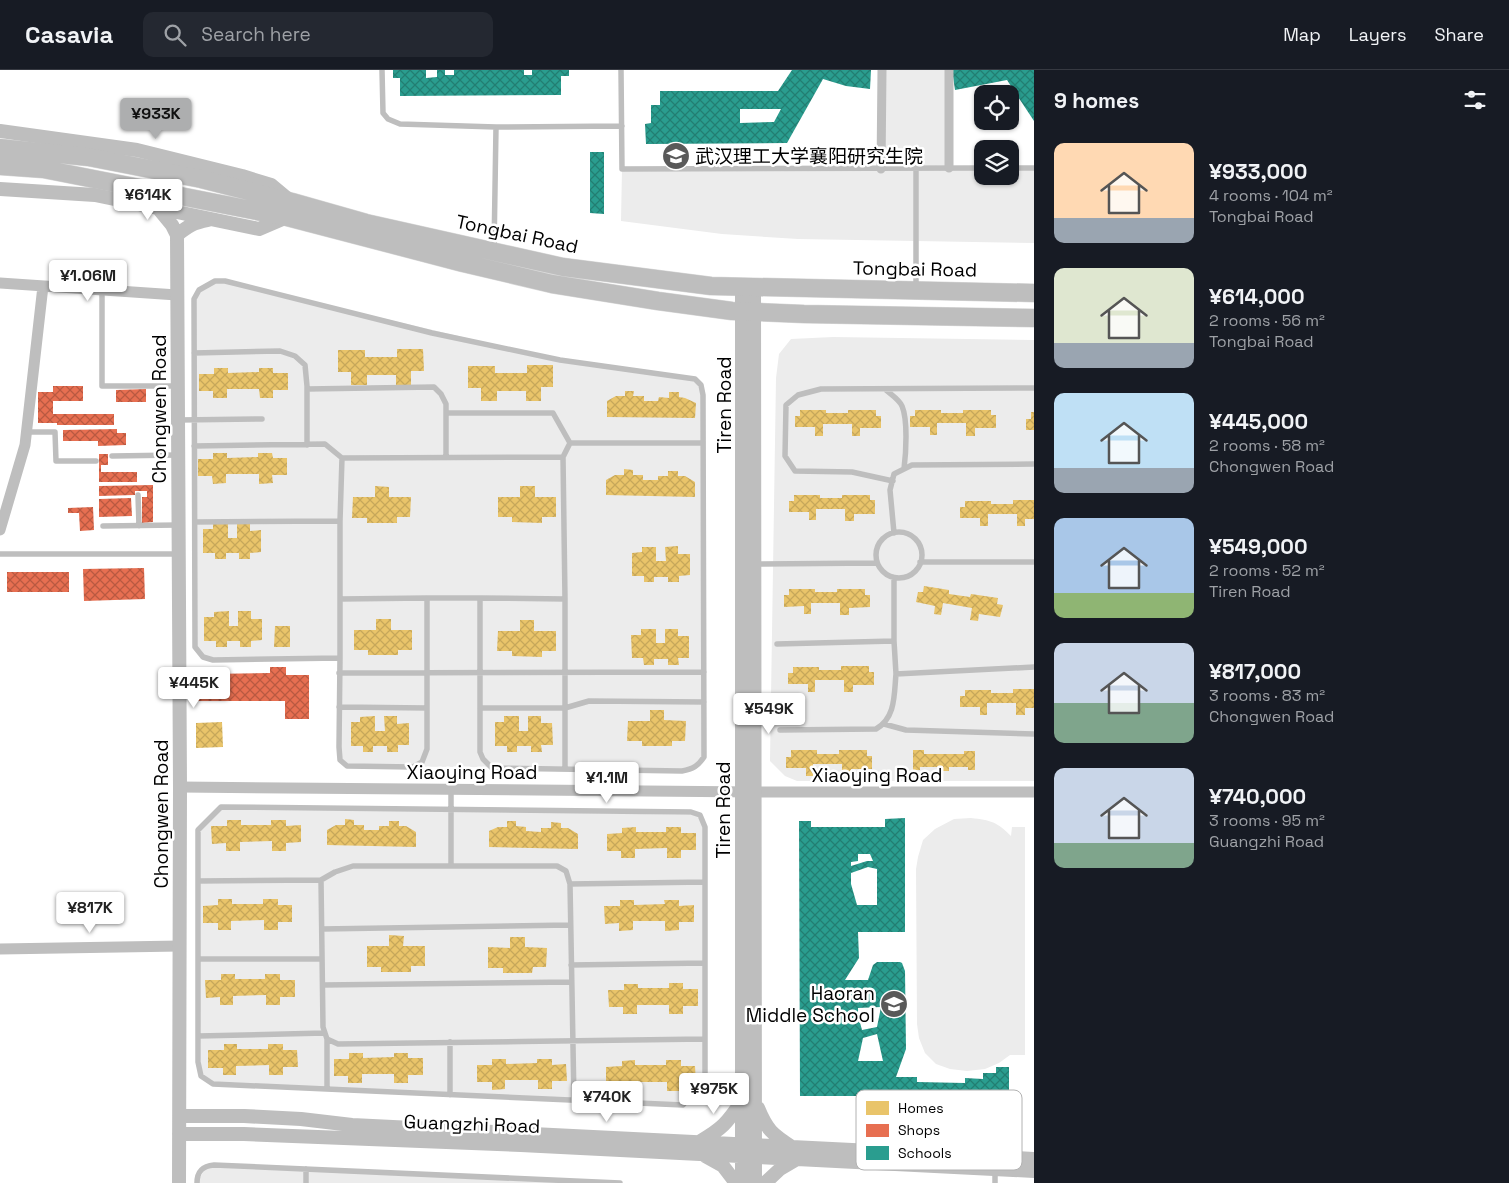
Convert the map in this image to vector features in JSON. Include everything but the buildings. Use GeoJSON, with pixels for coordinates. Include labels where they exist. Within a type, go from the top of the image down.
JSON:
{"type":"FeatureCollection","features":[{"type":"Feature","properties":{"kind":"main road","name":"Tongbai Road"},"geometry":{"type":"LineString","coordinates":[[0,148],[88,157],[200,179],[290,210]]}},
{"type":"Feature","properties":{"kind":"main road","name":"Tongbai Road"},"geometry":{"type":"LineString","coordinates":[[0,166],[43,170],[366,223],[563,267],[711,286],[1034,293]]}},
{"type":"Feature","properties":{"kind":"main road"},"geometry":{"type":"LineString","coordinates":[[290,210],[463,263],[552,284],[668,302],[748,312],[1034,318]]}},
{"type":"Feature","properties":{"kind":"street"},"geometry":{"type":"LineString","coordinates":[[881,169],[882,70]]}},
{"type":"Feature","properties":{"kind":"street"},"geometry":{"type":"LineString","coordinates":[[949,70],[949,168]]}},
{"type":"Feature","properties":{"kind":"street"},"geometry":{"type":"LineString","coordinates":[[0,131],[137,150],[242,176],[271,185],[290,210],[259,229],[95,195],[0,188]]}},
{"type":"Feature","properties":{"kind":"street"},"geometry":{"type":"LineString","coordinates":[[158,208],[172,225],[177,235],[196,222],[213,220]]}},
{"type":"Feature","properties":{"kind":"street","name":"Chongwen Road"},"geometry":{"type":"LineString","coordinates":[[177,235],[180,787],[179,1183]]}},
{"type":"Feature","properties":{"kind":"street"},"geometry":{"type":"LineString","coordinates":[[0,283],[177,295]]}},
{"type":"Feature","properties":{"kind":"street"},"geometry":{"type":"LineString","coordinates":[[0,530],[25,445],[43,286]]}},
{"type":"Feature","properties":{"kind":"street","name":"Tiren Road"},"geometry":{"type":"LineString","coordinates":[[742,1183],[748,1151],[748,287]]}},
{"type":"Feature","properties":{"kind":"street","name":"Tiren Road"},"geometry":{"type":"LineString","coordinates":[[748,312],[754,564],[748,792]]}},
{"type":"Feature","properties":{"kind":"street","name":"Xiaoying Road"},"geometry":{"type":"LineString","coordinates":[[180,787],[748,792],[1034,792]]}},
{"type":"Feature","properties":{"kind":"street"},"geometry":{"type":"LineString","coordinates":[[0,949],[180,946]]}},
{"type":"Feature","properties":{"kind":"street"},"geometry":{"type":"LineString","coordinates":[[736,1183],[723,1166],[701,1148],[748,1100],[764,1124],[795,1153],[765,1183]]}},
{"type":"Feature","properties":{"kind":"street","name":"Guangzhi Road"},"geometry":{"type":"LineString","coordinates":[[180,1116],[301,1118],[352,1124],[701,1148],[856,1155]]}},
{"type":"Feature","properties":{"kind":"street","name":"Guangzhi Road"},"geometry":{"type":"LineString","coordinates":[[179,1134],[244,1134],[482,1143],[701,1148]]}},
{"type":"Feature","properties":{"kind":"street","name":"Tiren Road"},"geometry":{"type":"LineString","coordinates":[[748,1151],[755,1183]]}},
{"type":"Feature","properties":{"kind":"street","name":"Guangzhi Road"},"geometry":{"type":"LineString","coordinates":[[795,1153],[856,1160]]}},
{"type":"Feature","properties":{"kind":"street","name":"Guangzhi Road"},"geometry":{"type":"LineString","coordinates":[[943,1170],[995,1176],[1034,1171]]}},
{"type":"Feature","properties":{"kind":"lane"},"geometry":{"type":"LineString","coordinates":[[382,70],[383,113],[388,119],[400,124],[496,127],[622,126]]}},
{"type":"Feature","properties":{"kind":"lane"},"geometry":{"type":"LineString","coordinates":[[621,70],[622,169],[974,168]]}},
{"type":"Feature","properties":{"kind":"lane"},"geometry":{"type":"LineString","coordinates":[[494,252],[496,127]]}},
{"type":"Feature","properties":{"kind":"lane"},"geometry":{"type":"LineString","coordinates":[[916,168],[916,290]]}},
{"type":"Feature","properties":{"kind":"lane"},"geometry":{"type":"LineString","coordinates":[[1019,168],[1034,168]]}},
{"type":"Feature","properties":{"kind":"lane"},"geometry":{"type":"LineString","coordinates":[[340,658],[213,660],[203,657],[196,646],[194,299],[199,290],[215,281],[225,281],[432,333],[560,360],[695,379],[701,386],[703,395],[704,757],[698,765],[693,769],[682,771],[492,768],[483,759],[480,752],[480,598]]}},
{"type":"Feature","properties":{"kind":"lane"},"geometry":{"type":"LineString","coordinates":[[102,290],[102,386],[177,386]]}},
{"type":"Feature","properties":{"kind":"lane"},"geometry":{"type":"LineString","coordinates":[[194,353],[280,351],[295,356],[305,365],[307,444]]}},
{"type":"Feature","properties":{"kind":"lane"},"geometry":{"type":"LineString","coordinates":[[307,389],[434,387],[441,394],[446,404],[446,457]]}},
{"type":"Feature","properties":{"kind":"lane"},"geometry":{"type":"LineString","coordinates":[[893,481],[852,472],[795,471],[785,456],[786,405],[798,395],[821,389],[1034,388]]}},
{"type":"Feature","properties":{"kind":"lane"},"geometry":{"type":"LineString","coordinates":[[885,389],[901,404],[904,415],[906,455],[904,469]]}},
{"type":"Feature","properties":{"kind":"lane"},"geometry":{"type":"LineString","coordinates":[[446,413],[553,413],[570,444]]}},
{"type":"Feature","properties":{"kind":"lane"},"geometry":{"type":"LineString","coordinates":[[178,420],[262,419]]}},
{"type":"Feature","properties":{"kind":"lane"},"geometry":{"type":"LineString","coordinates":[[26,432],[55,432],[56,461],[96,461]]}},
{"type":"Feature","properties":{"kind":"lane"},"geometry":{"type":"LineString","coordinates":[[570,444],[703,443]]}},
{"type":"Feature","properties":{"kind":"lane"},"geometry":{"type":"LineString","coordinates":[[194,446],[325,444],[342,458],[563,457]]}},
{"type":"Feature","properties":{"kind":"lane"},"geometry":{"type":"LineString","coordinates":[[565,769],[563,457],[570,444]]}},
{"type":"Feature","properties":{"kind":"lane"},"geometry":{"type":"LineString","coordinates":[[112,456],[178,456]]}},
{"type":"Feature","properties":{"kind":"lane"},"geometry":{"type":"LineString","coordinates":[[342,458],[339,747],[340,760],[347,766],[413,767],[422,762],[427,749],[427,598]]}},
{"type":"Feature","properties":{"kind":"lane"},"geometry":{"type":"LineString","coordinates":[[894,533],[890,490],[894,474],[912,465],[1034,464]]}},
{"type":"Feature","properties":{"kind":"lane"},"geometry":{"type":"LineString","coordinates":[[138,495],[139,526]]}},
{"type":"Feature","properties":{"kind":"lane"},"geometry":{"type":"LineString","coordinates":[[195,522],[340,521]]}},
{"type":"Feature","properties":{"kind":"lane"},"geometry":{"type":"LineString","coordinates":[[102,526],[178,525]]}},
{"type":"Feature","properties":{"kind":"lane"},"geometry":{"type":"LineString","coordinates":[[894,533],[908,534],[914,539],[921,551],[920,562],[910,576],[894,578],[881,570],[877,563],[877,547],[887,535],[894,533]]}},
{"type":"Feature","properties":{"kind":"lane"},"geometry":{"type":"LineString","coordinates":[[0,554],[178,554]]}},
{"type":"Feature","properties":{"kind":"lane"},"geometry":{"type":"LineString","coordinates":[[920,562],[1034,562]]}},
{"type":"Feature","properties":{"kind":"lane"},"geometry":{"type":"LineString","coordinates":[[754,564],[877,563]]}},
{"type":"Feature","properties":{"kind":"lane"},"geometry":{"type":"LineString","coordinates":[[780,730],[876,729],[884,724],[892,712],[896,674],[894,578]]}},
{"type":"Feature","properties":{"kind":"lane"},"geometry":{"type":"LineString","coordinates":[[340,599],[565,599]]}},
{"type":"Feature","properties":{"kind":"lane"},"geometry":{"type":"LineString","coordinates":[[777,644],[894,641]]}},
{"type":"Feature","properties":{"kind":"lane"},"geometry":{"type":"LineString","coordinates":[[896,674],[1034,667]]}},
{"type":"Feature","properties":{"kind":"lane"},"geometry":{"type":"LineString","coordinates":[[339,673],[704,672]]}},
{"type":"Feature","properties":{"kind":"lane"},"geometry":{"type":"LineString","coordinates":[[480,708],[565,708],[589,700],[704,702]]}},
{"type":"Feature","properties":{"kind":"lane"},"geometry":{"type":"LineString","coordinates":[[339,707],[427,708]]}},
{"type":"Feature","properties":{"kind":"lane"},"geometry":{"type":"LineString","coordinates":[[884,724],[906,730],[1034,734]]}},
{"type":"Feature","properties":{"kind":"lane"},"geometry":{"type":"LineString","coordinates":[[451,789],[451,866]]}},
{"type":"Feature","properties":{"kind":"lane"},"geometry":{"type":"LineString","coordinates":[[220,807],[450,810],[691,812],[700,815],[705,827],[705,1080],[682,1105],[213,1084],[201,1076],[198,1062],[198,830],[220,807]]}},
{"type":"Feature","properties":{"kind":"lane"},"geometry":{"type":"LineString","coordinates":[[198,881],[321,880],[335,872],[353,866],[557,866],[566,871],[570,884],[574,1100]]}},
{"type":"Feature","properties":{"kind":"lane"},"geometry":{"type":"LineString","coordinates":[[321,880],[327,1089]]}},
{"type":"Feature","properties":{"kind":"lane"},"geometry":{"type":"LineString","coordinates":[[570,884],[705,882]]}},
{"type":"Feature","properties":{"kind":"lane"},"geometry":{"type":"LineString","coordinates":[[322,929],[570,925]]}},
{"type":"Feature","properties":{"kind":"lane"},"geometry":{"type":"LineString","coordinates":[[198,959],[322,959]]}},
{"type":"Feature","properties":{"kind":"lane"},"geometry":{"type":"LineString","coordinates":[[571,965],[705,963]]}},
{"type":"Feature","properties":{"kind":"lane"},"geometry":{"type":"LineString","coordinates":[[323,985],[571,982]]}},
{"type":"Feature","properties":{"kind":"lane"},"geometry":{"type":"LineString","coordinates":[[198,1036],[326,1036],[338,1044],[705,1039]]}},
{"type":"Feature","properties":{"kind":"lane"},"geometry":{"type":"LineString","coordinates":[[450,1042],[450,1094]]}},
{"type":"Feature","properties":{"kind":"lane"},"geometry":{"type":"LineString","coordinates":[[197,1183],[197,1176],[201,1169],[207,1165],[426,1174],[469,1180],[620,1183]]}},
{"type":"Feature","properties":{"kind":"lane"},"geometry":{"type":"LineString","coordinates":[[306,1169],[306,1183]]}},
{"type":"Feature","properties":{"kind":"lane"},"geometry":{"type":"LineString","coordinates":[[426,1174],[426,1183]]}},
{"type":"Feature","properties":{"kind":"shaded area"},"geometry":{"type":"Polygon","coordinates":[[[882,70],[949,70],[950,168],[974,168],[974,185],[1019,185],[1019,168],[1034,168],[1034,243],[798,239],[722,234],[621,221],[622,169],[881,169],[882,70]]]}},
{"type":"Feature","properties":{"kind":"shaded area"},"geometry":{"type":"Polygon","coordinates":[[[215,281],[225,281],[560,360],[686,377],[701,385],[704,757],[693,769],[347,766],[340,760],[339,661],[213,660],[203,657],[195,647],[194,299],[199,290],[215,281]]]}},
{"type":"Feature","properties":{"kind":"shaded area"},"geometry":{"type":"Polygon","coordinates":[[[833,337],[1034,340],[1034,781],[797,781],[785,776],[770,761],[776,378],[779,354],[791,339],[833,337]]]}},
{"type":"Feature","properties":{"kind":"shaded area"},"geometry":{"type":"Polygon","coordinates":[[[221,807],[700,815],[705,827],[705,1080],[683,1105],[213,1084],[201,1076],[198,830],[221,807]]]}},
{"type":"Feature","properties":{"kind":"shaded area"},"geometry":{"type":"Polygon","coordinates":[[[971,818],[993,823],[1011,836],[1012,827],[1025,827],[1025,1055],[1010,1055],[999,1063],[985,1069],[967,1071],[950,1069],[936,1064],[925,1053],[919,1038],[917,1024],[916,869],[923,840],[935,829],[954,819],[971,818]]]}},
{"type":"Feature","properties":{"kind":"shaded area"},"geometry":{"type":"Polygon","coordinates":[[[207,1165],[620,1183],[197,1183],[207,1165]]]}},
{"type":"Feature","properties":{"kind":"place","name":"武汉理工大学襄阳研究生院"},"geometry":{"type":"Point","coordinates":[676,156]}},
{"type":"Feature","properties":{"kind":"place","name":"Haoran Middle School"},"geometry":{"type":"Point","coordinates":[894,1004]}}]}
